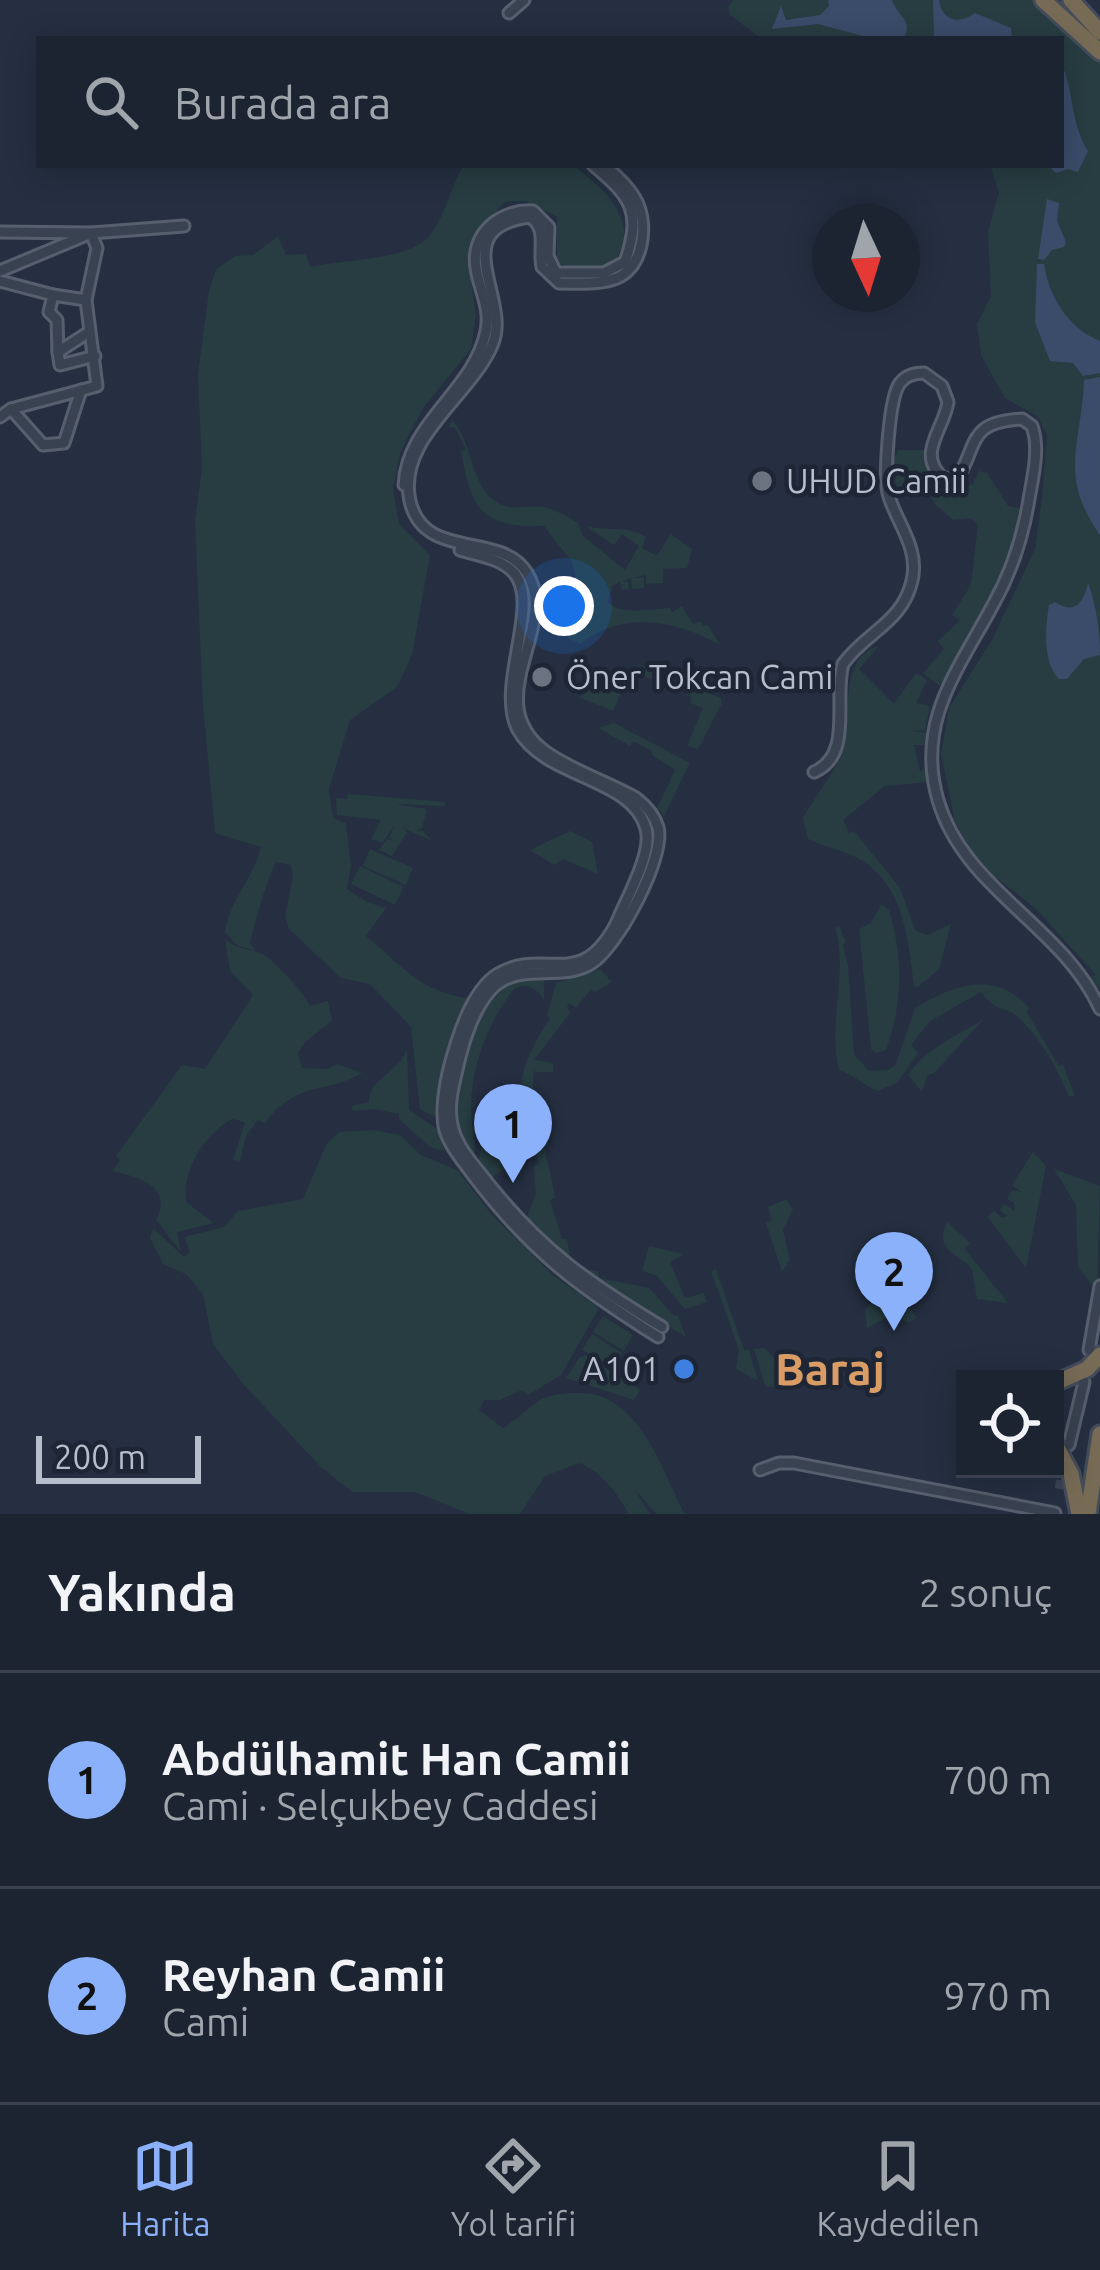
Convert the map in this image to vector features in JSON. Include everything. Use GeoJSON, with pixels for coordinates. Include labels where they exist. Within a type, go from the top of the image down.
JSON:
{"type":"FeatureCollection","features":[{"type":"Feature","properties":{"kind":"highway"},"geometry":{"type":"LineString","coordinates":[[1043,0],[1100,52]]}},
{"type":"Feature","properties":{"kind":"highway"},"geometry":{"type":"LineString","coordinates":[[1071,0],[1100,32]]}},
{"type":"Feature","properties":{"kind":"highway"},"geometry":{"type":"LineString","coordinates":[[1064,1379],[1087,1369],[1094,1352]]}},
{"type":"Feature","properties":{"kind":"highway"},"geometry":{"type":"LineString","coordinates":[[1084,1514],[1100,1433]]}},
{"type":"Feature","properties":{"kind":"highway"},"geometry":{"type":"LineString","coordinates":[[1064,1451],[1084,1514]]}},
{"type":"Feature","properties":{"kind":"street"},"geometry":{"type":"LineString","coordinates":[[508,13],[524,0]]}},
{"type":"Feature","properties":{"kind":"street"},"geometry":{"type":"LineString","coordinates":[[596,168],[629,200],[634,237],[625,262],[604,273],[556,273],[548,256],[549,226],[533,211],[505,214],[487,228],[478,246],[476,267],[487,311],[485,338],[412,448],[404,486],[407,512],[425,535],[515,572],[524,603],[509,690],[518,730],[534,750],[618,795],[640,814],[648,832],[648,850],[620,924]]}},
{"type":"Feature","properties":{"kind":"street"},"geometry":{"type":"LineString","coordinates":[[608,168],[636,199],[642,218],[637,257],[630,270],[600,282],[560,283],[542,267],[538,222],[530,217],[512,219],[496,229],[483,261],[494,307],[495,340],[420,448],[409,480],[410,503],[436,537],[506,554],[525,568],[533,584],[534,608],[516,709],[527,731],[548,754],[636,798],[659,831],[654,858],[606,942],[582,962],[523,964],[496,975],[481,991],[456,1042],[443,1103],[444,1130],[508,1222],[538,1252],[660,1332]]}},
{"type":"Feature","properties":{"kind":"street"},"geometry":{"type":"LineString","coordinates":[[0,232],[91,233],[184,226]]}},
{"type":"Feature","properties":{"kind":"street"},"geometry":{"type":"LineString","coordinates":[[0,271],[91,233]]}},
{"type":"Feature","properties":{"kind":"street"},"geometry":{"type":"LineString","coordinates":[[0,416],[97,386],[86,301],[97,248],[91,233]]}},
{"type":"Feature","properties":{"kind":"street"},"geometry":{"type":"LineString","coordinates":[[0,281],[86,301]]}},
{"type":"Feature","properties":{"kind":"street"},"geometry":{"type":"LineString","coordinates":[[53,295],[47,307],[57,320],[60,365],[94,356]]}},
{"type":"Feature","properties":{"kind":"street"},"geometry":{"type":"LineString","coordinates":[[58,352],[89,332]]}},
{"type":"Feature","properties":{"kind":"street"},"geometry":{"type":"LineString","coordinates":[[814,772],[828,765],[838,745],[843,664],[899,614],[911,586],[912,551],[890,499],[887,476],[896,391],[909,376],[924,373],[939,382],[948,402],[931,447],[935,471],[944,479],[959,476],[969,446],[989,427],[1022,419],[1032,426],[1036,438],[1018,553],[936,710],[931,754],[938,802],[964,856],[1066,956],[1100,1009]]}},
{"type":"Feature","properties":{"kind":"street"},"geometry":{"type":"LineString","coordinates":[[11,409],[43,445],[64,443],[81,390]]}},
{"type":"Feature","properties":{"kind":"street"},"geometry":{"type":"LineString","coordinates":[[1094,1352],[1100,1286]]}},
{"type":"Feature","properties":{"kind":"street"},"geometry":{"type":"LineString","coordinates":[[1064,1439],[1084,1382]]}},
{"type":"Feature","properties":{"kind":"street"},"geometry":{"type":"LineString","coordinates":[[760,1470],[794,1463],[1055,1513]]}},
{"type":"Feature","properties":{"kind":"green space"},"geometry":{"type":"Polygon","coordinates":[[[733,0],[1037,0],[1100,60],[1100,989],[1089,977],[1096,975],[1035,908],[971,851],[955,821],[941,754],[949,708],[992,640],[1035,549],[1047,435],[1037,416],[1005,398],[981,355],[977,324],[991,296],[988,232],[999,192],[991,168],[1064,168],[1064,36],[758,36],[730,15],[733,0]]]}},
{"type":"Feature","properties":{"kind":"green space"},"geometry":{"type":"Polygon","coordinates":[[[463,168],[577,168],[617,209],[624,235],[612,265],[563,265],[557,262],[557,217],[526,201],[505,202],[476,234],[471,349],[423,408],[400,453],[393,489],[399,524],[430,555],[412,655],[397,687],[350,720],[329,789],[333,818],[346,823],[351,866],[347,889],[386,908],[366,936],[425,984],[469,998],[444,1057],[440,1120],[420,1109],[411,1027],[370,984],[341,978],[289,929],[285,916],[291,865],[276,862],[250,942],[255,951],[237,945],[225,932],[261,847],[215,833],[203,705],[195,522],[202,468],[198,374],[216,269],[235,256],[253,255],[278,236],[286,255],[305,254],[311,267],[408,250],[435,227],[463,168]]]}},
{"type":"Feature","properties":{"kind":"green space"},"geometry":{"type":"Polygon","coordinates":[[[452,420],[464,440],[481,485],[497,502],[543,507],[566,516],[625,570],[639,546],[622,534],[614,545],[586,526],[639,533],[646,537],[642,548],[657,556],[671,534],[692,549],[687,568],[663,569],[663,583],[646,584],[646,575],[634,578],[644,578],[644,588],[632,589],[631,578],[622,582],[628,582],[629,589],[622,590],[620,582],[612,586],[608,602],[628,610],[670,608],[672,612],[682,606],[693,624],[708,625],[720,645],[686,630],[650,622],[614,626],[580,644],[568,638],[575,586],[569,558],[544,526],[505,523],[482,511],[469,487],[461,451],[466,450],[455,428],[448,427],[452,420]]]}},
{"type":"Feature","properties":{"kind":"green space"},"geometry":{"type":"Polygon","coordinates":[[[898,450],[927,450],[937,475],[954,487],[973,484],[979,471],[987,473],[1008,506],[1023,509],[1015,551],[1004,575],[940,686],[923,673],[944,649],[938,641],[960,620],[952,615],[971,585],[978,525],[970,518],[953,520],[936,505],[921,481],[897,494],[894,460],[898,450]]]}},
{"type":"Feature","properties":{"kind":"green space"},"geometry":{"type":"Polygon","coordinates":[[[879,646],[859,669],[894,704],[916,673],[927,680],[916,703],[930,706],[925,731],[909,730],[926,733],[924,745],[914,745],[920,771],[928,768],[929,782],[885,786],[843,820],[849,833],[854,831],[900,888],[915,930],[927,935],[951,924],[939,969],[918,987],[914,986],[902,916],[887,885],[861,860],[808,839],[803,818],[843,750],[857,662],[879,646]]]}},
{"type":"Feature","properties":{"kind":"green space"},"geometry":{"type":"Polygon","coordinates":[[[639,665],[721,698],[698,749],[687,746],[703,708],[690,703],[685,690],[625,670],[639,665]]]}},
{"type":"Feature","properties":{"kind":"green space"},"geometry":{"type":"Polygon","coordinates":[[[618,674],[628,677],[613,711],[579,697],[618,674]]]}},
{"type":"Feature","properties":{"kind":"green space"},"geometry":{"type":"Polygon","coordinates":[[[614,723],[690,763],[664,816],[657,808],[675,770],[652,751],[633,741],[630,746],[598,728],[614,723]]]}},
{"type":"Feature","properties":{"kind":"green space"},"geometry":{"type":"Polygon","coordinates":[[[348,794],[445,802],[445,806],[395,804],[427,809],[422,828],[416,832],[422,830],[432,841],[403,828],[407,832],[392,856],[379,850],[387,839],[396,842],[389,838],[395,825],[382,843],[371,839],[381,820],[337,815],[336,798],[347,799],[348,794]]]}},
{"type":"Feature","properties":{"kind":"green space"},"geometry":{"type":"Polygon","coordinates":[[[570,831],[592,842],[598,874],[563,859],[554,865],[530,850],[570,831]]]}},
{"type":"Feature","properties":{"kind":"green space"},"geometry":{"type":"Polygon","coordinates":[[[370,849],[413,868],[406,885],[363,866],[370,849]]]}},
{"type":"Feature","properties":{"kind":"green space"},"geometry":{"type":"Polygon","coordinates":[[[360,866],[404,887],[395,905],[351,884],[360,866]]]}},
{"type":"Feature","properties":{"kind":"green space"},"geometry":{"type":"Polygon","coordinates":[[[881,905],[889,910],[894,927],[899,980],[892,1033],[886,1050],[876,1053],[871,1049],[859,929],[871,923],[881,905]]]}},
{"type":"Feature","properties":{"kind":"green space"},"geometry":{"type":"Polygon","coordinates":[[[839,926],[846,941],[854,1054],[869,1071],[889,1070],[896,1064],[915,1008],[959,988],[988,985],[1002,988],[1029,1008],[1026,1011],[1059,1066],[1063,1065],[1075,1096],[1069,1096],[1028,1027],[981,992],[930,1021],[911,1045],[918,1053],[898,1082],[878,1091],[839,1070],[835,1035],[840,962],[835,927],[839,926]]]}},
{"type":"Feature","properties":{"kind":"green space"},"geometry":{"type":"Polygon","coordinates":[[[225,939],[267,957],[310,1006],[328,1001],[332,1021],[305,1042],[298,1053],[302,1068],[327,1069],[337,1064],[362,1073],[300,1094],[265,1123],[258,1120],[246,1136],[240,1161],[233,1160],[245,1122],[232,1119],[212,1134],[191,1166],[186,1202],[214,1223],[177,1232],[181,1252],[156,1220],[161,1199],[157,1191],[113,1171],[120,1160],[116,1156],[182,1065],[205,1069],[253,995],[230,971],[225,939]]]}},
{"type":"Feature","properties":{"kind":"green space"},"geometry":{"type":"Polygon","coordinates":[[[600,969],[612,982],[595,992],[591,989],[576,1008],[569,1003],[570,1013],[534,1060],[553,1063],[553,1072],[535,1072],[534,1068],[534,1100],[555,1198],[550,1200],[571,1260],[527,1217],[536,1193],[534,1167],[539,1163],[521,1088],[528,1058],[550,1018],[556,983],[600,969]]]}},
{"type":"Feature","properties":{"kind":"green space"},"geometry":{"type":"Polygon","coordinates":[[[527,979],[544,980],[544,1000],[531,987],[513,990],[478,1060],[471,1106],[475,1154],[456,1118],[466,1053],[495,997],[527,979]]]}},
{"type":"Feature","properties":{"kind":"green space"},"geometry":{"type":"Polygon","coordinates":[[[985,1018],[927,1076],[922,1092],[908,1075],[915,1065],[985,1018]]]}},
{"type":"Feature","properties":{"kind":"green space"},"geometry":{"type":"Polygon","coordinates":[[[407,1049],[409,1110],[437,1129],[445,1151],[430,1147],[399,1114],[353,1111],[351,1106],[369,1102],[374,1087],[407,1049]]]}},
{"type":"Feature","properties":{"kind":"green space"},"geometry":{"type":"Polygon","coordinates":[[[477,1127],[488,1137],[500,1134],[505,1151],[519,1147],[522,1158],[492,1177],[479,1161],[477,1127]]]}},
{"type":"Feature","properties":{"kind":"green space"},"geometry":{"type":"Polygon","coordinates":[[[339,1132],[400,1135],[421,1155],[457,1170],[493,1216],[554,1276],[599,1308],[561,1375],[528,1395],[522,1390],[500,1400],[484,1400],[479,1410],[503,1428],[537,1402],[560,1394],[600,1396],[618,1405],[646,1436],[685,1514],[657,1514],[634,1489],[650,1514],[629,1514],[608,1484],[579,1463],[545,1476],[520,1514],[470,1514],[415,1492],[352,1492],[320,1466],[245,1386],[213,1344],[203,1294],[186,1274],[163,1264],[150,1238],[153,1228],[184,1257],[190,1252],[184,1237],[224,1227],[238,1211],[303,1199],[326,1145],[339,1132]]]}},
{"type":"Feature","properties":{"kind":"green space"},"geometry":{"type":"Polygon","coordinates":[[[1033,1152],[1046,1166],[1026,1268],[987,1216],[994,1211],[1002,1218],[1007,1216],[1000,1210],[1004,1204],[1015,1211],[1014,1203],[1007,1199],[1013,1190],[1021,1192],[1012,1185],[1033,1152]]]}},
{"type":"Feature","properties":{"kind":"green space"},"geometry":{"type":"Polygon","coordinates":[[[1054,1169],[1100,1186],[1097,1291],[1078,1267],[1076,1205],[1054,1169]]]}},
{"type":"Feature","properties":{"kind":"green space"},"geometry":{"type":"Polygon","coordinates":[[[786,1199],[793,1209],[783,1230],[790,1260],[782,1272],[766,1223],[772,1220],[768,1207],[786,1199]]]}},
{"type":"Feature","properties":{"kind":"green space"},"geometry":{"type":"Polygon","coordinates":[[[947,1222],[970,1243],[965,1249],[1008,1303],[977,1299],[972,1269],[945,1245],[947,1222]]]}},
{"type":"Feature","properties":{"kind":"green space"},"geometry":{"type":"Polygon","coordinates":[[[649,1246],[684,1254],[670,1262],[685,1298],[704,1293],[707,1302],[685,1309],[656,1275],[642,1271],[649,1246]]]}},
{"type":"Feature","properties":{"kind":"green space"},"geometry":{"type":"Polygon","coordinates":[[[579,1269],[649,1288],[678,1315],[686,1337],[579,1269]]]}},
{"type":"Feature","properties":{"kind":"green space"},"geometry":{"type":"Polygon","coordinates":[[[716,1269],[758,1381],[736,1369],[739,1350],[711,1271],[716,1269]]]}},
{"type":"Feature","properties":{"kind":"green space"},"geometry":{"type":"Polygon","coordinates":[[[879,1295],[878,1307],[895,1304],[902,1311],[909,1308],[917,1318],[908,1323],[894,1314],[867,1328],[865,1310],[879,1295]]]}},
{"type":"Feature","properties":{"kind":"green space"},"geometry":{"type":"Polygon","coordinates":[[[603,1316],[633,1335],[624,1351],[593,1332],[603,1316]]]}},
{"type":"Feature","properties":{"kind":"green space"},"geometry":{"type":"Polygon","coordinates":[[[592,1334],[622,1353],[613,1368],[582,1350],[592,1334]]]}},
{"type":"Feature","properties":{"kind":"green space"},"geometry":{"type":"Polygon","coordinates":[[[765,1348],[777,1362],[773,1374],[779,1380],[783,1377],[794,1390],[765,1386],[754,1349],[765,1348]]]}},
{"type":"Feature","properties":{"kind":"green space"},"geometry":{"type":"Polygon","coordinates":[[[586,1356],[640,1390],[634,1400],[566,1378],[580,1357],[586,1356]]]}},
{"type":"Feature","properties":{"kind":"water"},"geometry":{"type":"Polygon","coordinates":[[[828,0],[892,0],[906,23],[906,33],[863,36],[818,24],[772,29],[781,6],[786,20],[820,15],[829,6],[828,0]]]}},
{"type":"Feature","properties":{"kind":"water"},"geometry":{"type":"Polygon","coordinates":[[[933,0],[939,0],[952,19],[975,13],[1011,28],[1012,36],[934,36],[933,0]]]}},
{"type":"Feature","properties":{"kind":"water"},"geometry":{"type":"Polygon","coordinates":[[[1064,72],[1088,151],[1078,172],[1056,173],[1051,168],[1064,168],[1064,72]]]}},
{"type":"Feature","properties":{"kind":"water"},"geometry":{"type":"Polygon","coordinates":[[[1047,199],[1059,203],[1057,221],[1066,242],[1044,260],[1038,259],[1047,199]]]}},
{"type":"Feature","properties":{"kind":"water"},"geometry":{"type":"Polygon","coordinates":[[[1037,264],[1044,264],[1055,299],[1070,320],[1100,341],[1100,373],[1083,376],[1073,363],[1050,361],[1035,322],[1037,264]]]}},
{"type":"Feature","properties":{"kind":"water"},"geometry":{"type":"Polygon","coordinates":[[[1100,377],[1100,535],[1079,494],[1075,458],[1084,380],[1100,377]]]}},
{"type":"Feature","properties":{"kind":"water"},"geometry":{"type":"Polygon","coordinates":[[[1088,583],[1100,655],[1084,659],[1067,679],[1059,679],[1048,655],[1049,605],[1074,607],[1088,583]]]}},
{"type":"Feature","properties":{"kind":"tunnel"},"geometry":{"type":"LineString","coordinates":[[1059,1489],[1069,1445]]}},
{"type":"Feature","properties":{"kind":"place","name":"UHUD Camii"},"geometry":{"type":"Point","coordinates":[762,481]}},
{"type":"Feature","properties":{"kind":"place","name":"Öner Tokcan Cami"},"geometry":{"type":"Point","coordinates":[542,677]}},
{"type":"Feature","properties":{"kind":"place","name":"Abdülhamit Han Camii"},"geometry":{"type":"Point","coordinates":[513,1183]}},
{"type":"Feature","properties":{"kind":"place","name":"Reyhan Camii"},"geometry":{"type":"Point","coordinates":[894,1331]}},
{"type":"Feature","properties":{"kind":"place","name":"A101"},"geometry":{"type":"Point","coordinates":[684,1369]}},
{"type":"Feature","properties":{"kind":"district","name":"Baraj"},"geometry":{"type":"Point","coordinates":[830,1369]}}]}
